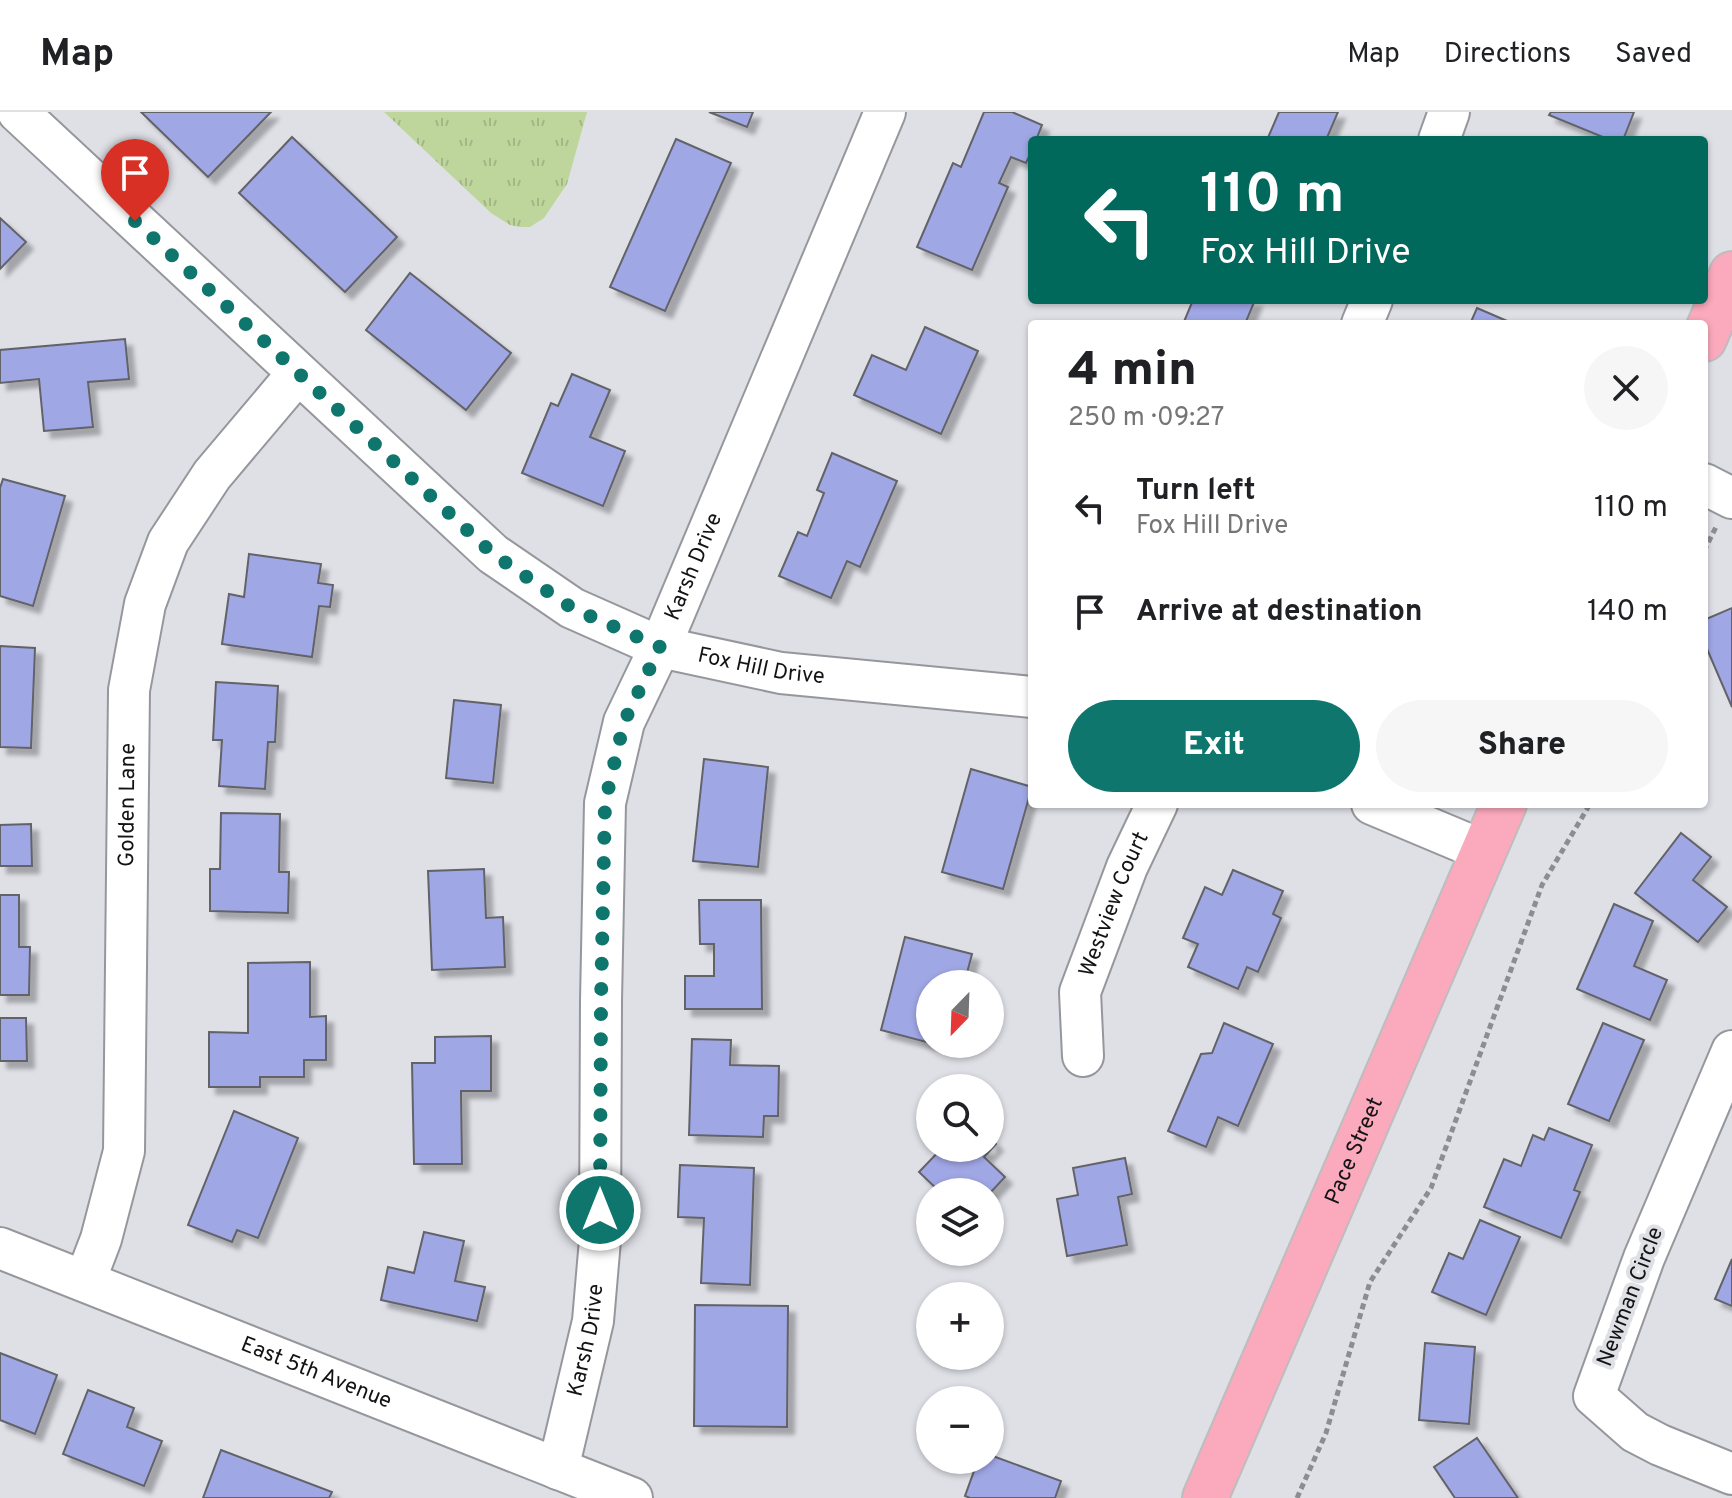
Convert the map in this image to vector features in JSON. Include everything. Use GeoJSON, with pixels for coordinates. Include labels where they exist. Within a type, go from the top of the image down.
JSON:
{"type":"FeatureCollection","features":[{"type":"Feature","properties":{"kind":"main road"},"geometry":{"type":"LineString","coordinates":[[1708,330],[1732,274]]}},
{"type":"Feature","properties":{"kind":"main road","name":"Pace Street"},"geometry":{"type":"LineString","coordinates":[[1205,1498],[1502,808]]}},
{"type":"Feature","properties":{"kind":"street","name":"Fox Hill Drive"},"geometry":{"type":"LineString","coordinates":[[18,112],[493,554],[572,608],[660,647],[781,673],[1028,697]]}},
{"type":"Feature","properties":{"kind":"street","name":"Karsh Drive"},"geometry":{"type":"LineString","coordinates":[[558,1469],[593,1321],[600,1240],[605,803],[624,722],[660,647],[885,112]]}},
{"type":"Feature","properties":{"kind":"street"},"geometry":{"type":"LineString","coordinates":[[1440,136],[1449,112]]}},
{"type":"Feature","properties":{"kind":"street","name":"Golden Lane"},"geometry":{"type":"LineString","coordinates":[[85,1281],[101,1239],[124,1151],[129,690],[145,604],[168,542],[212,475],[298,373]]}},
{"type":"Feature","properties":{"kind":"street"},"geometry":{"type":"LineString","coordinates":[[1708,489],[1725,511]]}},
{"type":"Feature","properties":{"kind":"street","name":"Westview Court"},"geometry":{"type":"LineString","coordinates":[[1083,1056],[1080,992],[1127,867],[1155,808]]}},
{"type":"Feature","properties":{"kind":"street"},"geometry":{"type":"LineString","coordinates":[[1382,808],[1484,851]]}},
{"type":"Feature","properties":{"kind":"street","name":"Newman Circle"},"geometry":{"type":"LineString","coordinates":[[1732,1051],[1644,1258],[1594,1396],[1635,1432],[1732,1474]]}},
{"type":"Feature","properties":{"kind":"street","name":"East 5th Avenue"},"geometry":{"type":"LineString","coordinates":[[0,1248],[632,1498]]}},
{"type":"Feature","properties":{"kind":"path"},"geometry":{"type":"LineString","coordinates":[[1708,543],[1725,511]]}},
{"type":"Feature","properties":{"kind":"path"},"geometry":{"type":"LineString","coordinates":[[1297,1498],[1326,1433],[1370,1282],[1431,1188],[1542,885],[1588,808]]}},
{"type":"Feature","properties":{"kind":"green space"},"geometry":{"type":"Polygon","coordinates":[[[384,112],[587,112],[567,184],[544,218],[530,227],[520,227],[510,225],[491,213],[384,112]]]}},
{"type":"Feature","properties":{"kind":"building"},"geometry":{"type":"Polygon","coordinates":[[[141,112],[271,112],[208,177],[141,112]]]}},
{"type":"Feature","properties":{"kind":"building"},"geometry":{"type":"Polygon","coordinates":[[[709,112],[753,112],[747,127],[709,112]]]}},
{"type":"Feature","properties":{"kind":"building"},"geometry":{"type":"Polygon","coordinates":[[[984,112],[1012,112],[1042,125],[1038,136],[1028,136],[1026,163],[1011,157],[999,183],[1008,187],[972,270],[917,247],[953,163],[961,167],[984,112]]]}},
{"type":"Feature","properties":{"kind":"building"},"geometry":{"type":"Polygon","coordinates":[[[1279,112],[1338,112],[1328,136],[1269,136],[1279,112]]]}},
{"type":"Feature","properties":{"kind":"building"},"geometry":{"type":"Polygon","coordinates":[[[1551,112],[1634,112],[1625,136],[1600,136],[1549,115],[1551,112]]]}},
{"type":"Feature","properties":{"kind":"building"},"geometry":{"type":"Polygon","coordinates":[[[292,137],[397,237],[345,292],[239,193],[292,137]]]}},
{"type":"Feature","properties":{"kind":"building"},"geometry":{"type":"Polygon","coordinates":[[[676,139],[731,163],[665,311],[610,287],[676,139]]]}},
{"type":"Feature","properties":{"kind":"building"},"geometry":{"type":"Polygon","coordinates":[[[0,218],[26,242],[0,269],[0,218]]]}},
{"type":"Feature","properties":{"kind":"building"},"geometry":{"type":"Polygon","coordinates":[[[410,273],[511,353],[466,410],[366,330],[410,273]]]}},
{"type":"Feature","properties":{"kind":"building"},"geometry":{"type":"Polygon","coordinates":[[[1191,304],[1253,304],[1247,320],[1185,320],[1191,304]]]}},
{"type":"Feature","properties":{"kind":"building"},"geometry":{"type":"Polygon","coordinates":[[[1477,308],[1505,320],[1472,320],[1477,308]]]}},
{"type":"Feature","properties":{"kind":"building"},"geometry":{"type":"Polygon","coordinates":[[[925,327],[978,351],[941,434],[854,395],[872,355],[906,370],[925,327]]]}},
{"type":"Feature","properties":{"kind":"building"},"geometry":{"type":"Polygon","coordinates":[[[125,339],[129,379],[88,382],[93,427],[44,431],[39,379],[0,383],[0,350],[125,339]]]}},
{"type":"Feature","properties":{"kind":"building"},"geometry":{"type":"Polygon","coordinates":[[[572,374],[610,390],[590,437],[625,451],[603,506],[522,473],[551,403],[558,406],[572,374]]]}},
{"type":"Feature","properties":{"kind":"building"},"geometry":{"type":"Polygon","coordinates":[[[832,453],[897,481],[860,567],[847,561],[831,598],[779,576],[798,532],[807,536],[824,493],[817,490],[832,453]]]}},
{"type":"Feature","properties":{"kind":"building"},"geometry":{"type":"Polygon","coordinates":[[[3,479],[65,496],[33,606],[0,596],[0,488],[3,479]]]}},
{"type":"Feature","properties":{"kind":"building"},"geometry":{"type":"Polygon","coordinates":[[[249,554],[321,564],[318,583],[333,585],[330,607],[319,606],[312,657],[222,644],[229,594],[244,597],[249,554]]]}},
{"type":"Feature","properties":{"kind":"building"},"geometry":{"type":"Polygon","coordinates":[[[1732,608],[1732,707],[1708,651],[1708,618],[1732,608]]]}},
{"type":"Feature","properties":{"kind":"building"},"geometry":{"type":"Polygon","coordinates":[[[0,646],[35,648],[31,748],[0,747],[0,646]]]}},
{"type":"Feature","properties":{"kind":"building"},"geometry":{"type":"Polygon","coordinates":[[[216,682],[278,686],[275,742],[268,742],[265,789],[219,786],[222,740],[213,740],[216,682]]]}},
{"type":"Feature","properties":{"kind":"building"},"geometry":{"type":"Polygon","coordinates":[[[454,700],[501,705],[493,783],[446,778],[454,700]]]}},
{"type":"Feature","properties":{"kind":"building"},"geometry":{"type":"Polygon","coordinates":[[[704,759],[768,767],[758,867],[693,861],[704,759]]]}},
{"type":"Feature","properties":{"kind":"building"},"geometry":{"type":"Polygon","coordinates":[[[971,769],[1028,786],[1028,801],[1003,889],[942,872],[971,769]]]}},
{"type":"Feature","properties":{"kind":"building"},"geometry":{"type":"Polygon","coordinates":[[[221,813],[280,814],[279,872],[289,872],[288,913],[210,911],[210,869],[220,869],[221,813]]]}},
{"type":"Feature","properties":{"kind":"building"},"geometry":{"type":"Polygon","coordinates":[[[31,824],[32,866],[0,866],[0,825],[31,824]]]}},
{"type":"Feature","properties":{"kind":"building"},"geometry":{"type":"Polygon","coordinates":[[[1681,833],[1711,857],[1693,880],[1727,907],[1698,942],[1635,893],[1681,833]]]}},
{"type":"Feature","properties":{"kind":"building"},"geometry":{"type":"Polygon","coordinates":[[[484,869],[486,918],[503,917],[505,967],[432,970],[428,871],[484,869]]]}},
{"type":"Feature","properties":{"kind":"building"},"geometry":{"type":"Polygon","coordinates":[[[1233,870],[1283,891],[1273,914],[1281,918],[1258,972],[1247,967],[1238,989],[1188,967],[1198,944],[1183,938],[1205,887],[1222,895],[1233,870]]]}},
{"type":"Feature","properties":{"kind":"building"},"geometry":{"type":"Polygon","coordinates":[[[0,895],[19,895],[19,947],[30,947],[29,995],[0,995],[0,895]]]}},
{"type":"Feature","properties":{"kind":"building"},"geometry":{"type":"Polygon","coordinates":[[[699,900],[761,900],[762,1009],[685,1009],[685,976],[714,976],[714,944],[700,944],[699,900]]]}},
{"type":"Feature","properties":{"kind":"building"},"geometry":{"type":"Polygon","coordinates":[[[1614,904],[1653,921],[1634,966],[1667,980],[1650,1020],[1577,989],[1614,904]]]}},
{"type":"Feature","properties":{"kind":"building"},"geometry":{"type":"Polygon","coordinates":[[[905,937],[972,954],[968,970],[916,970],[916,1039],[881,1030],[905,937]]]}},
{"type":"Feature","properties":{"kind":"building"},"geometry":{"type":"Polygon","coordinates":[[[310,962],[310,1017],[326,1016],[326,1060],[304,1060],[304,1077],[260,1077],[260,1087],[209,1087],[209,1032],[248,1033],[248,963],[310,962]]]}},
{"type":"Feature","properties":{"kind":"building"},"geometry":{"type":"Polygon","coordinates":[[[0,1018],[26,1018],[27,1061],[0,1061],[0,1018]]]}},
{"type":"Feature","properties":{"kind":"building"},"geometry":{"type":"Polygon","coordinates":[[[1224,1023],[1273,1044],[1238,1126],[1218,1117],[1206,1147],[1168,1131],[1201,1054],[1212,1053],[1224,1023]]]}},
{"type":"Feature","properties":{"kind":"building"},"geometry":{"type":"Polygon","coordinates":[[[1603,1023],[1644,1040],[1609,1121],[1568,1104],[1603,1023]]]}},
{"type":"Feature","properties":{"kind":"building"},"geometry":{"type":"Polygon","coordinates":[[[491,1036],[491,1091],[461,1091],[462,1164],[414,1164],[412,1063],[435,1063],[435,1037],[491,1036]]]}},
{"type":"Feature","properties":{"kind":"building"},"geometry":{"type":"Polygon","coordinates":[[[692,1039],[731,1040],[730,1065],[779,1066],[778,1116],[764,1116],[763,1137],[689,1135],[692,1039]]]}},
{"type":"Feature","properties":{"kind":"building"},"geometry":{"type":"Polygon","coordinates":[[[234,1111],[298,1138],[258,1238],[237,1230],[232,1242],[188,1225],[234,1111]]]}},
{"type":"Feature","properties":{"kind":"building"},"geometry":{"type":"Polygon","coordinates":[[[1549,1128],[1592,1145],[1574,1190],[1580,1192],[1561,1238],[1484,1207],[1504,1159],[1521,1166],[1533,1135],[1544,1140],[1549,1128]]]}},
{"type":"Feature","properties":{"kind":"building"},"geometry":{"type":"Polygon","coordinates":[[[1125,1158],[1132,1194],[1118,1197],[1127,1245],[1067,1256],[1057,1199],[1078,1195],[1073,1168],[1125,1158]]]}},
{"type":"Feature","properties":{"kind":"building"},"geometry":{"type":"Polygon","coordinates":[[[929,1162],[989,1162],[1005,1177],[925,1178],[919,1172],[929,1162]]]}},
{"type":"Feature","properties":{"kind":"building"},"geometry":{"type":"Polygon","coordinates":[[[680,1165],[754,1168],[750,1285],[701,1283],[704,1218],[678,1217],[680,1165]]]}},
{"type":"Feature","properties":{"kind":"building"},"geometry":{"type":"Polygon","coordinates":[[[1480,1220],[1520,1237],[1486,1315],[1432,1292],[1449,1253],[1463,1259],[1480,1220]]]}},
{"type":"Feature","properties":{"kind":"building"},"geometry":{"type":"Polygon","coordinates":[[[424,1232],[464,1241],[455,1281],[485,1287],[477,1321],[381,1300],[388,1267],[414,1273],[424,1232]]]}},
{"type":"Feature","properties":{"kind":"building"},"geometry":{"type":"Polygon","coordinates":[[[1732,1259],[1732,1306],[1715,1299],[1732,1259]]]}},
{"type":"Feature","properties":{"kind":"building"},"geometry":{"type":"Polygon","coordinates":[[[695,1305],[788,1306],[787,1427],[694,1426],[695,1305]]]}},
{"type":"Feature","properties":{"kind":"building"},"geometry":{"type":"Polygon","coordinates":[[[1425,1343],[1475,1347],[1469,1424],[1419,1420],[1425,1343]]]}},
{"type":"Feature","properties":{"kind":"building"},"geometry":{"type":"Polygon","coordinates":[[[0,1353],[57,1375],[35,1434],[0,1420],[0,1353]]]}},
{"type":"Feature","properties":{"kind":"building"},"geometry":{"type":"Polygon","coordinates":[[[88,1390],[134,1408],[127,1427],[162,1441],[144,1486],[63,1454],[88,1390]]]}},
{"type":"Feature","properties":{"kind":"building"},"geometry":{"type":"Polygon","coordinates":[[[1477,1438],[1518,1498],[1455,1498],[1434,1467],[1477,1438]]]}},
{"type":"Feature","properties":{"kind":"building"},"geometry":{"type":"Polygon","coordinates":[[[221,1450],[332,1492],[329,1498],[203,1498],[221,1450]]]}},
{"type":"Feature","properties":{"kind":"building"},"geometry":{"type":"Polygon","coordinates":[[[1004,1460],[1061,1481],[1055,1498],[965,1496],[973,1474],[1004,1474],[1004,1460]]]}},
{"type":"Feature","properties":{"kind":"route"},"geometry":{"type":"LineString","coordinates":[[135,221],[493,554],[572,608],[660,647],[624,722],[605,803],[600,1210]]}}]}
